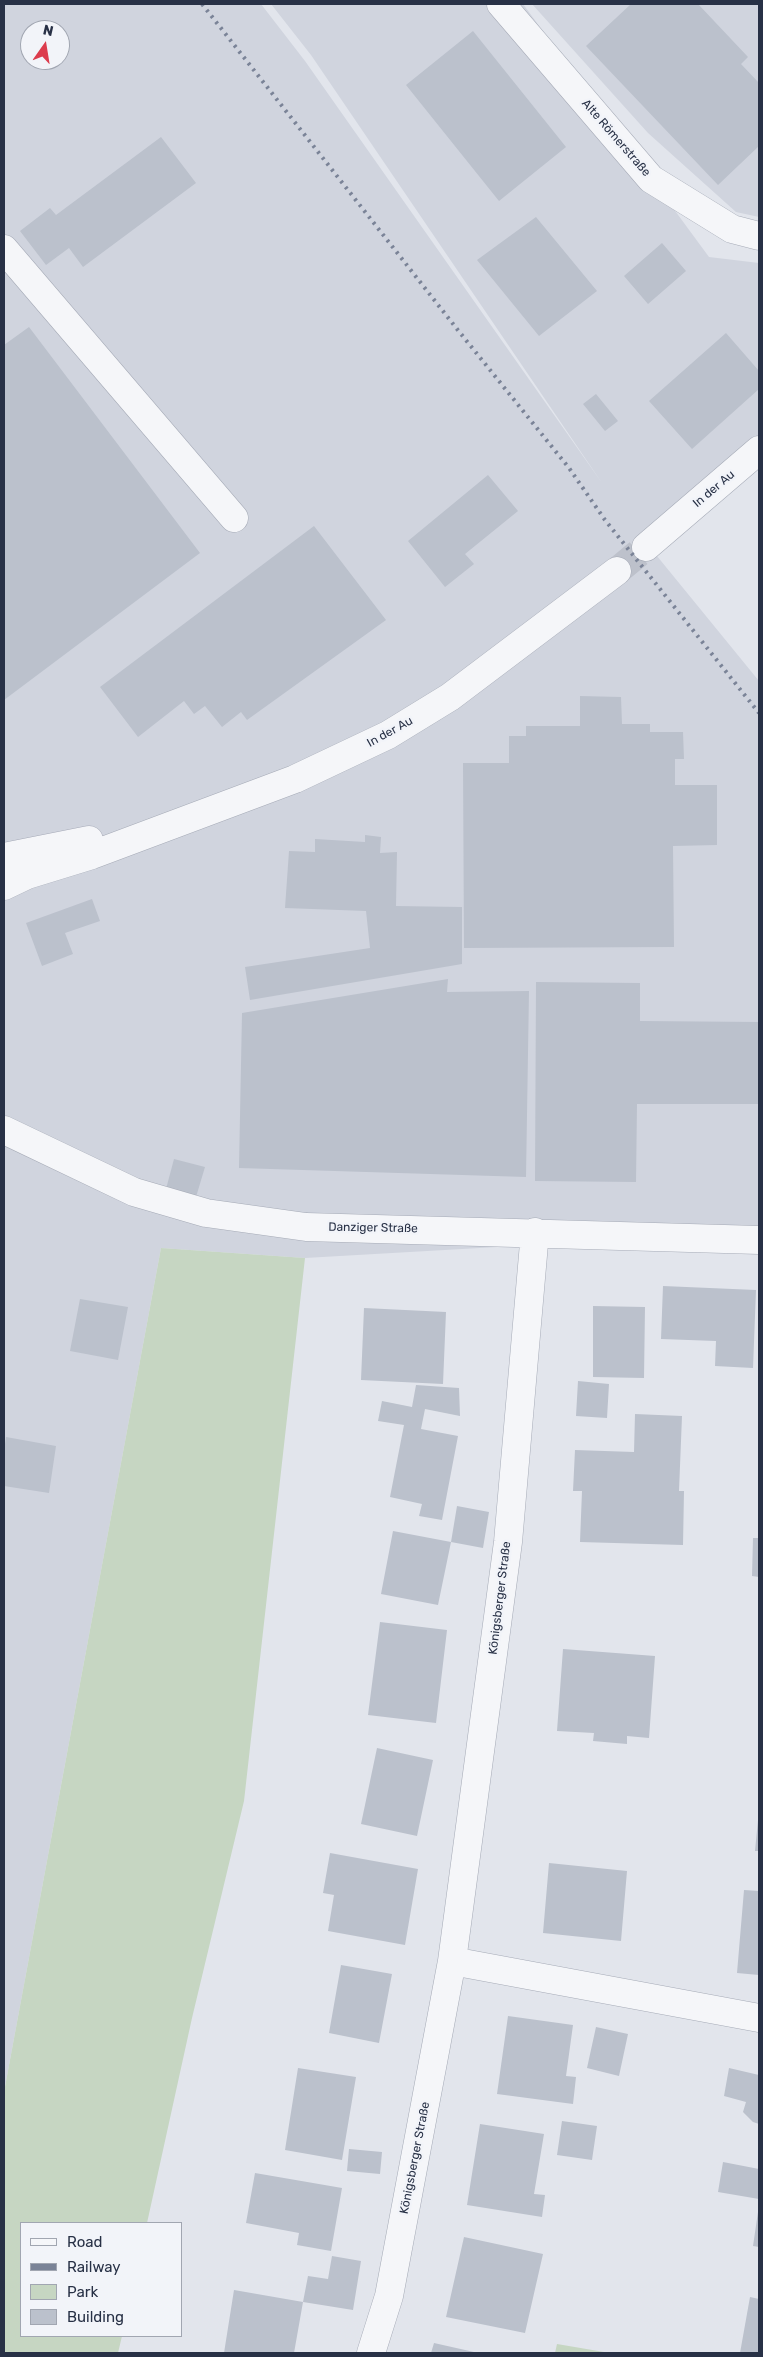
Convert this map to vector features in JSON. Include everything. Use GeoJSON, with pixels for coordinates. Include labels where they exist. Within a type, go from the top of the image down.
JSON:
{"type":"FeatureCollection","features":[{"type":"Feature","properties":{"kind":"street","name":"Alte Römerstraße"},"geometry":{"type":"LineString","coordinates":[[501,4],[651,179],[732,229],[759,236]]}},
{"type":"Feature","properties":{"kind":"street"},"geometry":{"type":"LineString","coordinates":[[4,249],[234,518]]}},
{"type":"Feature","properties":{"kind":"street","name":"In der Au"},"geometry":{"type":"LineString","coordinates":[[646,547],[759,450]]}},
{"type":"Feature","properties":{"kind":"street","name":"In der Au"},"geometry":{"type":"LineString","coordinates":[[4,886],[26,875],[92,855],[133,838],[159,831],[295,779],[388,735],[450,697],[617,570]]}},
{"type":"Feature","properties":{"kind":"street","name":"In der Au"},"geometry":{"type":"LineString","coordinates":[[4,857],[91,840],[133,838]]}},
{"type":"Feature","properties":{"kind":"street","name":"Danziger Straße"},"geometry":{"type":"LineString","coordinates":[[4,1130],[134,1192],[206,1213],[306,1227],[535,1232],[759,1240]]}},
{"type":"Feature","properties":{"kind":"street","name":"Königsberger Straße"},"geometry":{"type":"LineString","coordinates":[[371,2353],[389,2296],[452,1961],[508,1542],[535,1232]]}},
{"type":"Feature","properties":{"kind":"street"},"geometry":{"type":"LineString","coordinates":[[452,1961],[759,2018]]}},
{"type":"Feature","properties":{"kind":"shaded area"},"geometry":{"type":"Polygon","coordinates":[[[4,4],[261,4],[305,61],[602,483],[311,55],[271,4],[523,4],[709,257],[759,263],[759,450],[648,545],[759,681],[759,1232],[305,1258],[161,1248],[4,2092],[4,4]]]}},
{"type":"Feature","properties":{"kind":"shaded area"},"geometry":{"type":"Polygon","coordinates":[[[532,4],[759,4],[759,217],[736,212],[648,133],[532,4]]]}},
{"type":"Feature","properties":{"kind":"green space"},"geometry":{"type":"Polygon","coordinates":[[[161,1248],[305,1258],[244,1801],[192,2018],[147,2222],[20,2222],[20,2337],[122,2337],[118,2353],[4,2353],[4,2092],[161,1248]]]}},
{"type":"Feature","properties":{"kind":"green space"},"geometry":{"type":"Polygon","coordinates":[[[557,2344],[610,2353],[555,2353],[557,2344]]]}},
{"type":"Feature","properties":{"kind":"building"},"geometry":{"type":"Polygon","coordinates":[[[631,4],[698,4],[748,57],[741,64],[759,83],[759,146],[718,185],[586,46],[631,4]]]}},
{"type":"Feature","properties":{"kind":"building"},"geometry":{"type":"Polygon","coordinates":[[[473,31],[566,147],[499,201],[406,85],[473,31]]]}},
{"type":"Feature","properties":{"kind":"building"},"geometry":{"type":"Polygon","coordinates":[[[161,137],[196,183],[83,267],[69,248],[46,265],[20,231],[50,208],[56,215],[161,137]]]}},
{"type":"Feature","properties":{"kind":"building"},"geometry":{"type":"Polygon","coordinates":[[[536,217],[597,291],[539,336],[477,260],[536,217]]]}},
{"type":"Feature","properties":{"kind":"building"},"geometry":{"type":"Polygon","coordinates":[[[662,243],[686,271],[648,304],[624,276],[662,243]]]}},
{"type":"Feature","properties":{"kind":"building"},"geometry":{"type":"Polygon","coordinates":[[[29,327],[200,553],[4,700],[4,345],[29,327]]]}},
{"type":"Feature","properties":{"kind":"building"},"geometry":{"type":"Polygon","coordinates":[[[726,333],[759,371],[759,389],[692,449],[649,401],[726,333]]]}},
{"type":"Feature","properties":{"kind":"building"},"geometry":{"type":"Polygon","coordinates":[[[596,394],[618,421],[605,431],[583,404],[596,394]]]}},
{"type":"Feature","properties":{"kind":"building"},"geometry":{"type":"Polygon","coordinates":[[[488,475],[518,511],[465,554],[474,564],[445,587],[408,541],[488,475]]]}},
{"type":"Feature","properties":{"kind":"building"},"geometry":{"type":"Polygon","coordinates":[[[314,526],[386,620],[247,720],[241,712],[222,727],[205,706],[194,714],[184,701],[138,737],[100,687],[314,526]]]}},
{"type":"Feature","properties":{"kind":"building"},"geometry":{"type":"Polygon","coordinates":[[[580,696],[621,697],[622,724],[650,724],[650,732],[683,732],[684,759],[675,759],[675,785],[717,785],[717,845],[673,846],[674,947],[464,948],[463,763],[509,763],[509,736],[526,736],[526,726],[580,726],[580,696]]]}},
{"type":"Feature","properties":{"kind":"building"},"geometry":{"type":"Polygon","coordinates":[[[365,835],[381,837],[380,853],[397,852],[396,906],[462,907],[462,964],[250,1000],[245,967],[370,948],[366,911],[285,908],[289,851],[315,852],[315,839],[365,842],[365,835]]]}},
{"type":"Feature","properties":{"kind":"building"},"geometry":{"type":"Polygon","coordinates":[[[92,899],[100,921],[65,933],[73,954],[42,966],[26,923],[92,899]]]}},
{"type":"Feature","properties":{"kind":"building"},"geometry":{"type":"Polygon","coordinates":[[[448,979],[447,992],[529,991],[526,1177],[239,1168],[242,1013],[448,979]]]}},
{"type":"Feature","properties":{"kind":"building"},"geometry":{"type":"Polygon","coordinates":[[[536,982],[640,983],[640,1021],[759,1022],[759,1104],[637,1104],[636,1182],[535,1181],[536,982]]]}},
{"type":"Feature","properties":{"kind":"building"},"geometry":{"type":"Polygon","coordinates":[[[174,1159],[205,1167],[196,1197],[166,1189],[174,1159]]]}},
{"type":"Feature","properties":{"kind":"building"},"geometry":{"type":"Polygon","coordinates":[[[663,1286],[756,1290],[753,1368],[715,1366],[716,1341],[661,1339],[663,1286]]]}},
{"type":"Feature","properties":{"kind":"building"},"geometry":{"type":"Polygon","coordinates":[[[80,1299],[128,1307],[118,1360],[70,1351],[80,1299]]]}},
{"type":"Feature","properties":{"kind":"building"},"geometry":{"type":"Polygon","coordinates":[[[593,1306],[645,1307],[644,1378],[593,1377],[593,1306]]]}},
{"type":"Feature","properties":{"kind":"building"},"geometry":{"type":"Polygon","coordinates":[[[364,1308],[446,1312],[443,1384],[361,1380],[364,1308]]]}},
{"type":"Feature","properties":{"kind":"building"},"geometry":{"type":"Polygon","coordinates":[[[578,1381],[609,1384],[607,1418],[576,1416],[578,1381]]]}},
{"type":"Feature","properties":{"kind":"building"},"geometry":{"type":"Polygon","coordinates":[[[416,1385],[459,1388],[460,1416],[425,1409],[421,1429],[458,1436],[442,1520],[419,1516],[422,1504],[390,1497],[404,1425],[378,1421],[382,1401],[412,1407],[416,1385]]]}},
{"type":"Feature","properties":{"kind":"building"},"geometry":{"type":"Polygon","coordinates":[[[635,1414],[682,1416],[679,1491],[684,1491],[683,1545],[580,1542],[582,1491],[573,1491],[575,1450],[634,1452],[635,1414]]]}},
{"type":"Feature","properties":{"kind":"building"},"geometry":{"type":"Polygon","coordinates":[[[6,1437],[56,1446],[49,1493],[4,1486],[6,1437]]]}},
{"type":"Feature","properties":{"kind":"building"},"geometry":{"type":"Polygon","coordinates":[[[457,1506],[489,1512],[483,1548],[451,1542],[457,1506]]]}},
{"type":"Feature","properties":{"kind":"building"},"geometry":{"type":"Polygon","coordinates":[[[393,1531],[451,1542],[438,1605],[381,1594],[393,1531]]]}},
{"type":"Feature","properties":{"kind":"building"},"geometry":{"type":"Polygon","coordinates":[[[753,1538],[759,1538],[759,1577],[752,1576],[753,1538]]]}},
{"type":"Feature","properties":{"kind":"building"},"geometry":{"type":"Polygon","coordinates":[[[380,1622],[447,1630],[436,1723],[368,1715],[380,1622]]]}},
{"type":"Feature","properties":{"kind":"building"},"geometry":{"type":"Polygon","coordinates":[[[563,1649],[655,1656],[649,1738],[627,1736],[627,1744],[593,1741],[594,1733],[557,1731],[563,1649]]]}},
{"type":"Feature","properties":{"kind":"building"},"geometry":{"type":"Polygon","coordinates":[[[377,1748],[433,1760],[417,1836],[361,1824],[377,1748]]]}},
{"type":"Feature","properties":{"kind":"building"},"geometry":{"type":"Polygon","coordinates":[[[758,1820],[759,1851],[755,1851],[758,1820]]]}},
{"type":"Feature","properties":{"kind":"building"},"geometry":{"type":"Polygon","coordinates":[[[330,1853],[418,1869],[405,1945],[328,1931],[334,1895],[323,1893],[330,1853]]]}},
{"type":"Feature","properties":{"kind":"building"},"geometry":{"type":"Polygon","coordinates":[[[549,1863],[627,1871],[621,1941],[543,1933],[549,1863]]]}},
{"type":"Feature","properties":{"kind":"building"},"geometry":{"type":"Polygon","coordinates":[[[744,1890],[759,1891],[759,1975],[737,1973],[744,1890]]]}},
{"type":"Feature","properties":{"kind":"building"},"geometry":{"type":"Polygon","coordinates":[[[341,1965],[392,1974],[379,2043],[329,2033],[341,1965]]]}},
{"type":"Feature","properties":{"kind":"building"},"geometry":{"type":"Polygon","coordinates":[[[508,2016],[573,2025],[566,2076],[576,2077],[573,2104],[497,2094],[508,2016]]]}},
{"type":"Feature","properties":{"kind":"building"},"geometry":{"type":"Polygon","coordinates":[[[596,2027],[628,2034],[619,2076],[587,2068],[596,2027]]]}},
{"type":"Feature","properties":{"kind":"building"},"geometry":{"type":"Polygon","coordinates":[[[298,2068],[356,2077],[342,2160],[285,2150],[298,2068]]]}},
{"type":"Feature","properties":{"kind":"building"},"geometry":{"type":"Polygon","coordinates":[[[729,2068],[759,2075],[759,2124],[753,2122],[743,2112],[746,2102],[724,2096],[729,2068]]]}},
{"type":"Feature","properties":{"kind":"building"},"geometry":{"type":"Polygon","coordinates":[[[562,2121],[597,2126],[592,2160],[557,2155],[562,2121]]]}},
{"type":"Feature","properties":{"kind":"building"},"geometry":{"type":"Polygon","coordinates":[[[480,2124],[544,2134],[534,2194],[545,2195],[542,2217],[467,2205],[480,2124]]]}},
{"type":"Feature","properties":{"kind":"building"},"geometry":{"type":"Polygon","coordinates":[[[349,2149],[382,2152],[380,2174],[347,2171],[349,2149]]]}},
{"type":"Feature","properties":{"kind":"building"},"geometry":{"type":"Polygon","coordinates":[[[723,2162],[759,2169],[759,2199],[718,2192],[723,2162]]]}},
{"type":"Feature","properties":{"kind":"building"},"geometry":{"type":"Polygon","coordinates":[[[255,2173],[342,2188],[331,2251],[297,2245],[299,2233],[246,2223],[255,2173]]]}},
{"type":"Feature","properties":{"kind":"building"},"geometry":{"type":"Polygon","coordinates":[[[759,2212],[759,2247],[753,2246],[759,2212]]]}},
{"type":"Feature","properties":{"kind":"building"},"geometry":{"type":"Polygon","coordinates":[[[464,2237],[543,2254],[525,2333],[446,2317],[464,2237]]]}},
{"type":"Feature","properties":{"kind":"building"},"geometry":{"type":"Polygon","coordinates":[[[332,2256],[361,2261],[353,2310],[303,2302],[308,2276],[328,2279],[332,2256]]]}},
{"type":"Feature","properties":{"kind":"building"},"geometry":{"type":"Polygon","coordinates":[[[234,2290],[303,2302],[294,2353],[224,2353],[234,2290]]]}},
{"type":"Feature","properties":{"kind":"building"},"geometry":{"type":"Polygon","coordinates":[[[750,2297],[759,2299],[759,2353],[740,2353],[750,2297]]]}},
{"type":"Feature","properties":{"kind":"building"},"geometry":{"type":"Polygon","coordinates":[[[434,2343],[474,2352],[431,2353],[434,2343]]]}},
{"type":"Feature","properties":{"kind":"tunnel"},"geometry":{"type":"LineString","coordinates":[[617,571],[646,547]]}},
{"type":"Feature","properties":{"kind":"railway"},"geometry":{"type":"LineString","coordinates":[[202,4],[457,329],[569,468],[605,520],[759,713]]}}]}
